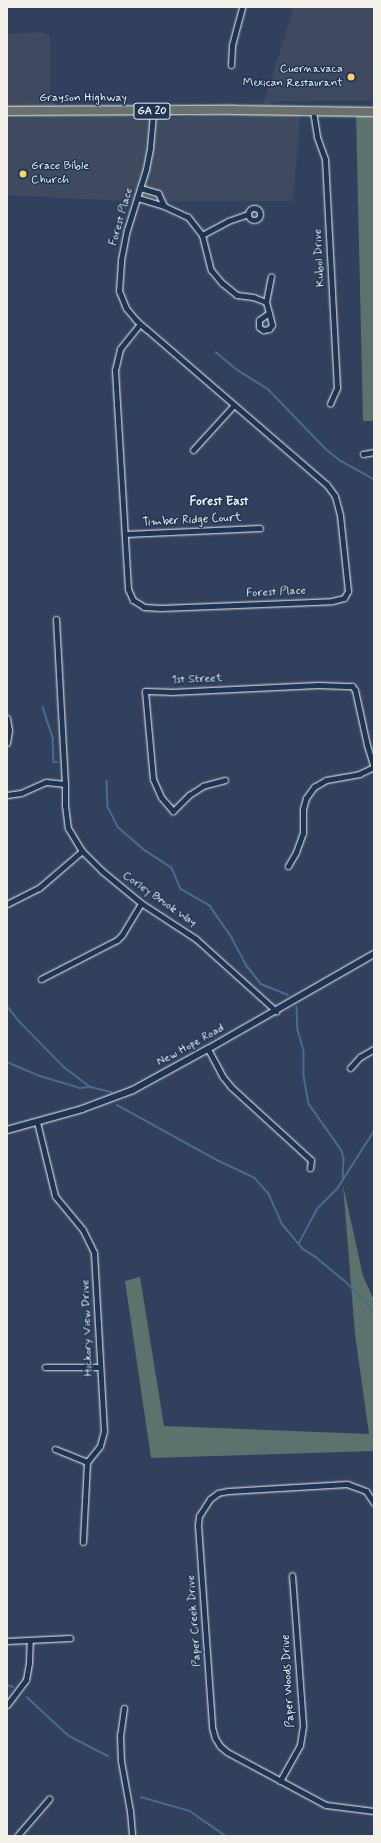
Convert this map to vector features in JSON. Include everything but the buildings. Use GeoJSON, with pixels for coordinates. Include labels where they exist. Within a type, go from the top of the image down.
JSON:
{"type":"FeatureCollection","features":[{"type":"Feature","properties":{"kind":"main road","name":"Grayson Highway"},"geometry":{"type":"LineString","coordinates":[[7,111],[374,112]]}},
{"type":"Feature","properties":{"kind":"street"},"geometry":{"type":"LineString","coordinates":[[231,65],[230,55],[234,32],[242,7]]}},
{"type":"Feature","properties":{"kind":"street","name":"Forest Place"},"geometry":{"type":"LineString","coordinates":[[140,324],[120,349],[114,370],[128,589],[133,600],[144,607],[161,608],[324,601],[344,598],[348,591],[340,515],[335,496],[326,485],[140,324],[126,308],[119,291],[120,260],[138,198],[150,148],[153,111]]}},
{"type":"Feature","properties":{"kind":"street","name":"Kubol Drive"},"geometry":{"type":"LineString","coordinates":[[313,111],[314,122],[325,159],[336,388],[330,404]]}},
{"type":"Feature","properties":{"kind":"street"},"geometry":{"type":"LineString","coordinates":[[140,188],[158,193],[164,206]]}},
{"type":"Feature","properties":{"kind":"street"},"geometry":{"type":"LineString","coordinates":[[138,198],[164,206],[188,217],[202,235],[211,270],[222,283],[237,295],[253,297],[266,302]]}},
{"type":"Feature","properties":{"kind":"street"},"geometry":{"type":"LineString","coordinates":[[202,235],[228,221],[248,214]]}},
{"type":"Feature","properties":{"kind":"street"},"geometry":{"type":"LineString","coordinates":[[269,313],[266,302],[271,276]]}},
{"type":"Feature","properties":{"kind":"street"},"geometry":{"type":"LineString","coordinates":[[193,450],[234,405]]}},
{"type":"Feature","properties":{"kind":"street"},"geometry":{"type":"LineString","coordinates":[[363,454],[374,452]]}},
{"type":"Feature","properties":{"kind":"street","name":"Timber Ridge Court"},"geometry":{"type":"LineString","coordinates":[[125,534],[260,528]]}},
{"type":"Feature","properties":{"kind":"street","name":"Corley Brook Way"},"geometry":{"type":"LineString","coordinates":[[56,619],[65,805],[68,828],[82,851],[102,871],[141,903],[196,939],[276,1011]]}},
{"type":"Feature","properties":{"kind":"street","name":"1st Street"},"geometry":{"type":"LineString","coordinates":[[225,780],[198,789],[189,795],[173,811],[161,797],[153,779],[145,691],[170,692],[318,685],[352,686],[355,690],[367,745],[374,768]]}},
{"type":"Feature","properties":{"kind":"street"},"geometry":{"type":"LineString","coordinates":[[7,718],[9,730],[7,743]]}},
{"type":"Feature","properties":{"kind":"street"},"geometry":{"type":"LineString","coordinates":[[288,866],[296,852],[303,833],[303,809],[306,798],[314,786],[326,780],[359,774],[374,768]]}},
{"type":"Feature","properties":{"kind":"street"},"geometry":{"type":"LineString","coordinates":[[7,795],[21,793],[46,782],[65,784]]}},
{"type":"Feature","properties":{"kind":"street"},"geometry":{"type":"LineString","coordinates":[[7,904],[39,888],[82,851]]}},
{"type":"Feature","properties":{"kind":"street"},"geometry":{"type":"LineString","coordinates":[[42,979],[117,940],[122,935],[141,903]]}},
{"type":"Feature","properties":{"kind":"street","name":"New Hope Road"},"geometry":{"type":"LineString","coordinates":[[7,1130],[82,1109],[133,1090],[276,1011],[374,954]]}},
{"type":"Feature","properties":{"kind":"street"},"geometry":{"type":"LineString","coordinates":[[208,1049],[222,1077],[311,1160],[310,1168]]}},
{"type":"Feature","properties":{"kind":"street"},"geometry":{"type":"LineString","coordinates":[[350,1068],[360,1057],[374,1049]]}},
{"type":"Feature","properties":{"kind":"street","name":"Hickory View Drive"},"geometry":{"type":"LineString","coordinates":[[38,1122],[55,1196],[83,1230],[94,1253],[97,1291],[99,1367],[104,1431],[100,1446],[87,1462]]}},
{"type":"Feature","properties":{"kind":"street"},"geometry":{"type":"LineString","coordinates":[[45,1367],[99,1367]]}},
{"type":"Feature","properties":{"kind":"street"},"geometry":{"type":"LineString","coordinates":[[55,1449],[87,1462],[83,1542]]}},
{"type":"Feature","properties":{"kind":"street","name":"Paper Creek Drive"},"geometry":{"type":"LineString","coordinates":[[374,1503],[366,1491],[347,1484],[228,1491],[218,1493],[210,1499],[199,1516],[198,1525],[212,1719],[215,1738],[220,1746],[227,1752],[326,1806],[374,1811]]}},
{"type":"Feature","properties":{"kind":"street","name":"Paper Woods Drive"},"geometry":{"type":"LineString","coordinates":[[280,1781],[300,1745],[303,1725],[292,1575]]}},
{"type":"Feature","properties":{"kind":"street"},"geometry":{"type":"LineString","coordinates":[[7,1641],[70,1638]]}},
{"type":"Feature","properties":{"kind":"street"},"geometry":{"type":"LineString","coordinates":[[7,1705],[26,1680],[29,1663],[30,1640]]}},
{"type":"Feature","properties":{"kind":"street"},"geometry":{"type":"LineString","coordinates":[[124,1708],[120,1735],[121,1761],[130,1811],[132,1836]]}},
{"type":"Feature","properties":{"kind":"street"},"geometry":{"type":"LineString","coordinates":[[20,1836],[18,1835],[49,1799]]}},
{"type":"Feature","properties":{"kind":"shaded area"},"geometry":{"type":"Polygon","coordinates":[[[294,7],[374,7],[374,101],[281,101],[263,105],[294,7]]]}},
{"type":"Feature","properties":{"kind":"shaded area"},"geometry":{"type":"Polygon","coordinates":[[[40,32],[50,36],[50,96],[57,108],[160,119],[301,108],[293,201],[144,202],[7,195],[7,34],[40,32]]]}},
{"type":"Feature","properties":{"kind":"green space"},"geometry":{"type":"Polygon","coordinates":[[[356,111],[374,112],[374,421],[363,421],[356,111]]]}},
{"type":"Feature","properties":{"kind":"green space"},"geometry":{"type":"Polygon","coordinates":[[[343,1185],[363,1276],[374,1300],[374,1451],[151,1458],[125,1281],[140,1277],[164,1426],[369,1434],[355,1334],[343,1185]]]}},
{"type":"Feature","properties":{"kind":"waterway"},"geometry":{"type":"LineString","coordinates":[[216,352],[236,369],[268,389],[326,449],[341,461],[374,479]]}},
{"type":"Feature","properties":{"kind":"waterway"},"geometry":{"type":"LineString","coordinates":[[43,707],[53,738],[54,762],[57,762]]}},
{"type":"Feature","properties":{"kind":"waterway"},"geometry":{"type":"LineString","coordinates":[[107,781],[108,807],[118,827],[146,851],[172,868],[181,889],[210,906],[232,938],[247,966],[261,984],[288,995]]}},
{"type":"Feature","properties":{"kind":"waterway"},"geometry":{"type":"LineString","coordinates":[[7,1006],[21,1023],[64,1067],[91,1087],[111,1092]]}},
{"type":"Feature","properties":{"kind":"waterway"},"geometry":{"type":"LineString","coordinates":[[297,1007],[298,1030],[304,1051],[304,1076],[309,1104],[342,1151],[344,1159],[343,1177]]}},
{"type":"Feature","properties":{"kind":"waterway"},"geometry":{"type":"LineString","coordinates":[[7,1062],[37,1075],[80,1088],[90,1087]]}},
{"type":"Feature","properties":{"kind":"waterway"},"geometry":{"type":"LineString","coordinates":[[117,1105],[217,1160],[255,1178],[269,1194],[283,1225],[303,1249],[316,1257],[346,1282],[370,1307],[374,1315]]}},
{"type":"Feature","properties":{"kind":"waterway"},"geometry":{"type":"LineString","coordinates":[[299,1243],[317,1209],[337,1189],[374,1131]]}},
{"type":"Feature","properties":{"kind":"waterway"},"geometry":{"type":"LineString","coordinates":[[7,1685],[13,1687]]}},
{"type":"Feature","properties":{"kind":"waterway"},"geometry":{"type":"LineString","coordinates":[[27,1697],[69,1736],[108,1756]]}},
{"type":"Feature","properties":{"kind":"waterway"},"geometry":{"type":"LineString","coordinates":[[141,1797],[190,1811],[226,1836]]}},
{"type":"Feature","properties":{"kind":"place","name":"Cuernavaca Mexican Restaurant"},"geometry":{"type":"Point","coordinates":[351,77]}},
{"type":"Feature","properties":{"kind":"place","name":"Grace Bible Church"},"geometry":{"type":"Point","coordinates":[23,174]}},
{"type":"Feature","properties":{"kind":"district","name":"Forest East"},"geometry":{"type":"Point","coordinates":[219,502]}}]}
